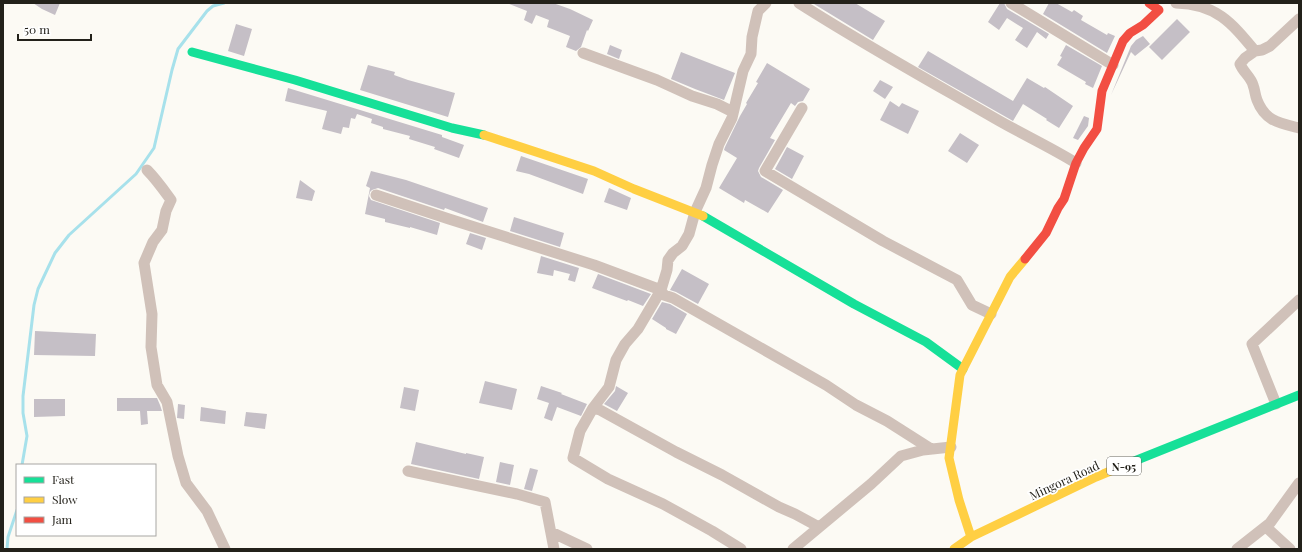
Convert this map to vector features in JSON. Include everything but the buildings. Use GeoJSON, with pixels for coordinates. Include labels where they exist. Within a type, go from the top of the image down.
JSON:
{"type":"FeatureCollection","features":[{"type":"Feature","properties":{"kind":"main road"},"geometry":{"type":"LineString","coordinates":[[971,537],[959,500],[949,458],[960,375],[1010,277],[1046,233],[1064,199],[1076,164],[1097,128],[1102,91],[1123,41],[1130,33],[1144,25],[1158,10],[1149,3]]}},
{"type":"Feature","properties":{"kind":"main road"},"geometry":{"type":"LineString","coordinates":[[192,52],[295,80],[452,128],[490,136],[594,171],[634,189],[695,212],[782,260],[854,304],[926,342],[963,370]]}},
{"type":"Feature","properties":{"kind":"main road","name":"Mingora Road"},"geometry":{"type":"LineString","coordinates":[[954,549],[971,537],[1096,478],[1299,395]]}},
{"type":"Feature","properties":{"kind":"street"},"geometry":{"type":"LineString","coordinates":[[741,549],[663,504],[608,479],[573,458],[580,431],[593,408],[609,387],[616,360],[625,344],[638,329],[661,290],[667,270],[668,260],[673,253],[682,246],[689,234],[695,212],[706,188],[719,144],[732,118],[743,71],[751,54],[752,37],[758,10],[766,3]]}},
{"type":"Feature","properties":{"kind":"street"},"geometry":{"type":"LineString","coordinates":[[799,3],[903,66],[1076,164]]}},
{"type":"Feature","properties":{"kind":"street"},"geometry":{"type":"LineString","coordinates":[[1011,3],[1113,65]]}},
{"type":"Feature","properties":{"kind":"street"},"geometry":{"type":"LineString","coordinates":[[1158,10],[1175,3],[1199,6],[1211,10],[1225,18],[1235,27],[1255,51]]}},
{"type":"Feature","properties":{"kind":"street"},"geometry":{"type":"LineString","coordinates":[[1299,19],[1270,46],[1262,50],[1255,51],[1245,58],[1240,64],[1242,71],[1252,82],[1260,108],[1268,117],[1278,123],[1299,128]]}},
{"type":"Feature","properties":{"kind":"street"},"geometry":{"type":"LineString","coordinates":[[583,53],[657,80],[733,112]]}},
{"type":"Feature","properties":{"kind":"street"},"geometry":{"type":"LineString","coordinates":[[802,108],[765,171],[883,241],[957,280],[972,304],[991,314]]}},
{"type":"Feature","properties":{"kind":"street"},"geometry":{"type":"LineString","coordinates":[[147,170],[155,178],[160,187],[171,200],[166,211],[162,230],[153,242],[144,263],[152,314],[151,347],[157,385],[167,402],[178,456],[186,483],[207,511],[225,549]]}},
{"type":"Feature","properties":{"kind":"street"},"geometry":{"type":"LineString","coordinates":[[376,195],[594,265],[661,290],[664,294],[792,365],[856,405],[887,421],[931,449]]}},
{"type":"Feature","properties":{"kind":"street"},"geometry":{"type":"LineString","coordinates":[[1276,404],[1252,344],[1299,300]]}},
{"type":"Feature","properties":{"kind":"street"},"geometry":{"type":"LineString","coordinates":[[593,408],[600,410],[676,452],[819,527]]}},
{"type":"Feature","properties":{"kind":"street"},"geometry":{"type":"LineString","coordinates":[[793,549],[871,484],[901,456],[931,449],[951,447]]}},
{"type":"Feature","properties":{"kind":"street"},"geometry":{"type":"LineString","coordinates":[[408,471],[517,494],[545,502],[554,549]]}},
{"type":"Feature","properties":{"kind":"street"},"geometry":{"type":"LineString","coordinates":[[1237,549],[1270,523],[1299,483]]}},
{"type":"Feature","properties":{"kind":"street"},"geometry":{"type":"LineString","coordinates":[[1266,527],[1290,549]]}},
{"type":"Feature","properties":{"kind":"street"},"geometry":{"type":"LineString","coordinates":[[551,532],[587,549]]}},
{"type":"Feature","properties":{"kind":"waterway"},"geometry":{"type":"LineString","coordinates":[[22,464],[27,436],[23,413],[23,396],[34,305],[38,289],[55,253],[69,235],[136,174],[154,148],[178,49],[207,11],[213,6],[224,3]]}},
{"type":"Feature","properties":{"kind":"waterway"},"geometry":{"type":"LineString","coordinates":[[7,549],[8,537],[16,513]]}},
{"type":"Feature","properties":{"kind":"traffic: fast"},"geometry":{"type":"LineString","coordinates":[[192,52],[295,80],[452,128],[484,135]]}},
{"type":"Feature","properties":{"kind":"traffic: fast"},"geometry":{"type":"LineString","coordinates":[[703,216],[854,304],[926,342],[963,369]]}},
{"type":"Feature","properties":{"kind":"traffic: fast"},"geometry":{"type":"LineString","coordinates":[[1132,462],[1299,395]]}},
{"type":"Feature","properties":{"kind":"traffic: slow"},"geometry":{"type":"LineString","coordinates":[[484,135],[594,171],[634,189],[703,216]]}},
{"type":"Feature","properties":{"kind":"traffic: slow"},"geometry":{"type":"LineString","coordinates":[[971,537],[959,500],[949,458],[960,375],[1010,277],[1025,259]]}},
{"type":"Feature","properties":{"kind":"traffic: slow"},"geometry":{"type":"LineString","coordinates":[[954,549],[971,537],[1096,477],[1132,462]]}},
{"type":"Feature","properties":{"kind":"traffic: jam"},"geometry":{"type":"LineString","coordinates":[[1025,259],[1046,233],[1064,199],[1076,163],[1097,129],[1102,91],[1123,41],[1130,33],[1143,25],[1159,10],[1149,3]]}}]}
